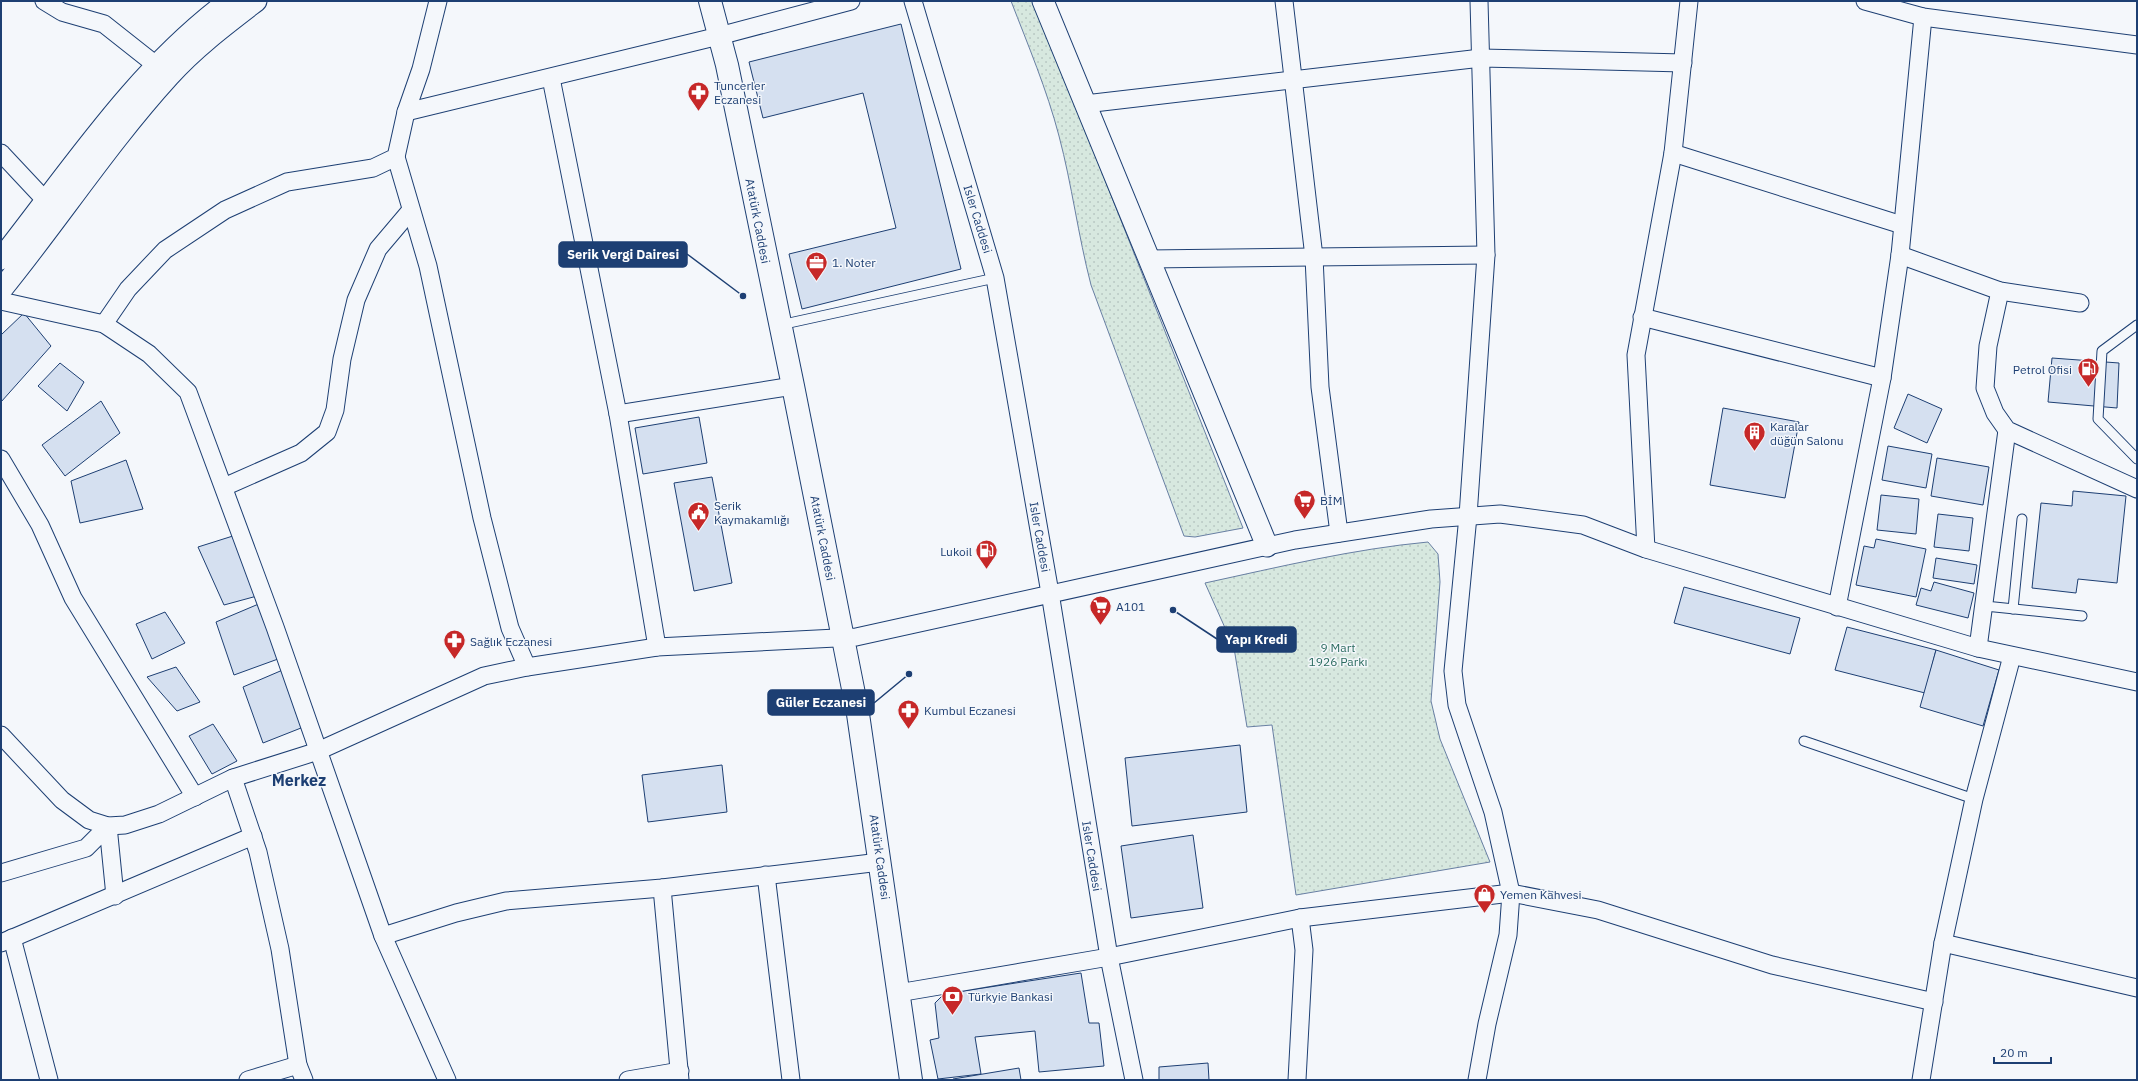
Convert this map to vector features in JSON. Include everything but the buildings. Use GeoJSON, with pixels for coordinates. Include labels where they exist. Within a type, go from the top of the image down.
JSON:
{"type":"FeatureCollection","features":[{"type":"Feature","properties":{"kind":"main road","name":"Atatürk Caddesi"},"geometry":{"type":"LineString","coordinates":[[710,1],[727,64],[779,325],[793,386],[860,728],[911,1080]]}},
{"type":"Feature","properties":{"kind":"street"},"geometry":{"type":"LineString","coordinates":[[44,1],[62,12],[104,24],[163,70]]}},
{"type":"Feature","properties":{"kind":"street"},"geometry":{"type":"LineString","coordinates":[[1,290],[32,252],[187,35],[229,1]]}},
{"type":"Feature","properties":{"kind":"street"},"geometry":{"type":"LineString","coordinates":[[5,248],[46,201],[114,113],[163,70],[209,38],[256,1]]}},
{"type":"Feature","properties":{"kind":"street"},"geometry":{"type":"LineString","coordinates":[[438,1],[421,69],[406,112],[396,157],[428,266],[482,518],[506,613],[510,628],[528,667]]}},
{"type":"Feature","properties":{"kind":"street"},"geometry":{"type":"LineString","coordinates":[[406,112],[551,78],[851,1]]}},
{"type":"Feature","properties":{"kind":"street","name":"Isler Caddesi"},"geometry":{"type":"LineString","coordinates":[[913,1],[995,278],[1050,593],[1109,957],[1134,1080]]}},
{"type":"Feature","properties":{"kind":"street"},"geometry":{"type":"LineString","coordinates":[[1043,1],[1267,546]]}},
{"type":"Feature","properties":{"kind":"street"},"geometry":{"type":"LineString","coordinates":[[1284,1],[1314,258],[1320,387],[1339,533]]}},
{"type":"Feature","properties":{"kind":"street"},"geometry":{"type":"LineString","coordinates":[[1477,1080],[1487,1024],[1508,935],[1510,893],[1493,812],[1457,705],[1453,671],[1468,516],[1486,256],[1479,1]]}},
{"type":"Feature","properties":{"kind":"street"},"geometry":{"type":"LineString","coordinates":[[1646,549],[1636,355],[1673,153],[1689,1]]}},
{"type":"Feature","properties":{"kind":"street"},"geometry":{"type":"LineString","coordinates":[[1865,1],[1923,17],[2137,45]]}},
{"type":"Feature","properties":{"kind":"street"},"geometry":{"type":"LineString","coordinates":[[1837,607],[1882,378],[1900,255],[1923,17]]}},
{"type":"Feature","properties":{"kind":"street"},"geometry":{"type":"LineString","coordinates":[[1085,104],[1294,81],[1481,58],[1682,63]]}},
{"type":"Feature","properties":{"kind":"street"},"geometry":{"type":"LineString","coordinates":[[551,78],[618,414],[656,647]]}},
{"type":"Feature","properties":{"kind":"street"},"geometry":{"type":"LineString","coordinates":[[1,153],[46,201]]}},
{"type":"Feature","properties":{"kind":"street"},"geometry":{"type":"LineString","coordinates":[[1673,153],[1902,225]]}},
{"type":"Feature","properties":{"kind":"street"},"geometry":{"type":"LineString","coordinates":[[104,324],[128,290],[165,250],[225,210],[287,182],[373,168],[396,157]]}},
{"type":"Feature","properties":{"kind":"street"},"geometry":{"type":"LineString","coordinates":[[224,487],[301,453],[327,432],[335,410],[342,359],[356,300],[378,249],[411,210]]}},
{"type":"Feature","properties":{"kind":"street"},"geometry":{"type":"LineString","coordinates":[[1900,255],[2000,291],[2080,303]]}},
{"type":"Feature","properties":{"kind":"street"},"geometry":{"type":"LineString","coordinates":[[1148,259],[1486,256]]}},
{"type":"Feature","properties":{"kind":"street"},"geometry":{"type":"LineString","coordinates":[[2000,291],[1988,346],[1985,388],[1995,413],[2007,430],[2137,488]]}},
{"type":"Feature","properties":{"kind":"street"},"geometry":{"type":"LineString","coordinates":[[1,301],[104,324],[149,354],[188,392],[224,487],[383,936],[447,1080]]}},
{"type":"Feature","properties":{"kind":"street"},"geometry":{"type":"LineString","coordinates":[[1642,317],[1882,378]]}},
{"type":"Feature","properties":{"kind":"street"},"geometry":{"type":"LineString","coordinates":[[618,414],[793,386]]}},
{"type":"Feature","properties":{"kind":"street"},"geometry":{"type":"LineString","coordinates":[[1978,648],[1985,606],[1995,512],[2007,430]]}},
{"type":"Feature","properties":{"kind":"street"},"geometry":{"type":"LineString","coordinates":[[1,459],[40,525],[73,598],[195,796]]}},
{"type":"Feature","properties":{"kind":"street"},"geometry":{"type":"LineString","coordinates":[[1,735],[62,800],[89,820],[108,826],[125,825],[159,814],[233,778],[318,751],[484,676],[528,667],[656,647],[856,637],[1267,546],[1431,519],[1500,514],[1583,525],[1646,549],[1978,648],[2137,682]]}},
{"type":"Feature","properties":{"kind":"street"},"geometry":{"type":"LineString","coordinates":[[1921,1080],[1943,943],[1974,799],[2012,656]]}},
{"type":"Feature","properties":{"kind":"street"},"geometry":{"type":"LineString","coordinates":[[233,778],[253,836],[280,949],[301,1072],[248,1080]]}},
{"type":"Feature","properties":{"kind":"street"},"geometry":{"type":"LineString","coordinates":[[1,873],[86,848],[108,826]]}},
{"type":"Feature","properties":{"kind":"street"},"geometry":{"type":"LineString","coordinates":[[108,826],[115,896]]}},
{"type":"Feature","properties":{"kind":"street"},"geometry":{"type":"LineString","coordinates":[[49,1080],[7,940],[115,896],[253,836]]}},
{"type":"Feature","properties":{"kind":"street"},"geometry":{"type":"LineString","coordinates":[[383,936],[456,912],[506,901],[662,888],[880,862]]}},
{"type":"Feature","properties":{"kind":"street"},"geometry":{"type":"LineString","coordinates":[[766,875],[791,1080]]}},
{"type":"Feature","properties":{"kind":"street"},"geometry":{"type":"LineString","coordinates":[[628,1080],[680,1075],[662,888]]}},
{"type":"Feature","properties":{"kind":"street"},"geometry":{"type":"LineString","coordinates":[[898,993],[1109,957],[1300,918],[1510,893],[1598,910],[1772,965],[1934,1002]]}},
{"type":"Feature","properties":{"kind":"street"},"geometry":{"type":"LineString","coordinates":[[1297,1080],[1304,950],[1300,918]]}},
{"type":"Feature","properties":{"kind":"street"},"geometry":{"type":"LineString","coordinates":[[1943,943],[2137,988]]}},
{"type":"Feature","properties":{"kind":"lane"},"geometry":{"type":"LineString","coordinates":[[779,325],[995,278]]}},
{"type":"Feature","properties":{"kind":"lane"},"geometry":{"type":"LineString","coordinates":[[2137,325],[2102,351],[2098,419],[2137,459]]}},
{"type":"Feature","properties":{"kind":"lane"},"geometry":{"type":"LineString","coordinates":[[2013,609],[2022,519]]}},
{"type":"Feature","properties":{"kind":"lane"},"geometry":{"type":"LineString","coordinates":[[1985,606],[2082,616]]}},
{"type":"Feature","properties":{"kind":"lane"},"geometry":{"type":"LineString","coordinates":[[1804,741],[1974,799]]}},
{"type":"Feature","properties":{"kind":"green space"},"geometry":{"type":"Polygon","coordinates":[[[1011,1],[1034,1],[1243,528],[1195,537],[1184,536],[1091,285],[1082,248],[1064,154],[1049,102],[1011,1]]]}},
{"type":"Feature","properties":{"kind":"green space","name":"9 Mart 1926 Parkı"},"geometry":{"type":"Polygon","coordinates":[[[1428,542],[1438,554],[1440,582],[1431,701],[1440,739],[1490,862],[1296,895],[1272,725],[1247,727],[1234,648],[1205,583],[1344,554],[1428,542]]]}},
{"type":"Feature","properties":{"kind":"place","name":"Tuncerler Eczanesi"},"geometry":{"type":"Point","coordinates":[698,112]}},
{"type":"Feature","properties":{"kind":"place","name":"1. Noter"},"geometry":{"type":"Point","coordinates":[816,282]}},
{"type":"Feature","properties":{"kind":"place","name":"Serik Vergi Dairesi"},"geometry":{"type":"Point","coordinates":[743,296]}},
{"type":"Feature","properties":{"kind":"place","name":"Petrol Ofisi"},"geometry":{"type":"Point","coordinates":[2088,388]}},
{"type":"Feature","properties":{"kind":"place","name":"Karalar düğün Salonu"},"geometry":{"type":"Point","coordinates":[1754,452]}},
{"type":"Feature","properties":{"kind":"place","name":"BİM"},"geometry":{"type":"Point","coordinates":[1304,520]}},
{"type":"Feature","properties":{"kind":"place","name":"Serik Kaymakamlığı"},"geometry":{"type":"Point","coordinates":[699,532]}},
{"type":"Feature","properties":{"kind":"place","name":"Lukoil"},"geometry":{"type":"Point","coordinates":[987,570]}},
{"type":"Feature","properties":{"kind":"place","name":"Yapı Kredi"},"geometry":{"type":"Point","coordinates":[1173,610]}},
{"type":"Feature","properties":{"kind":"place","name":"A101"},"geometry":{"type":"Point","coordinates":[1100,626]}},
{"type":"Feature","properties":{"kind":"place","name":"Sağlık Eczanesi"},"geometry":{"type":"Point","coordinates":[454,660]}},
{"type":"Feature","properties":{"kind":"place","name":"Güler Eczanesi"},"geometry":{"type":"Point","coordinates":[909,674]}},
{"type":"Feature","properties":{"kind":"place","name":"Kumbul Eczanesi"},"geometry":{"type":"Point","coordinates":[908,730]}},
{"type":"Feature","properties":{"kind":"place","name":"Yemen Kahvesi"},"geometry":{"type":"Point","coordinates":[1485,914]}},
{"type":"Feature","properties":{"kind":"place","name":"Türkyie Bankasi"},"geometry":{"type":"Point","coordinates":[952,1016]}},
{"type":"Feature","properties":{"kind":"district","name":"Merkez"},"geometry":{"type":"Point","coordinates":[299,780]}}]}
